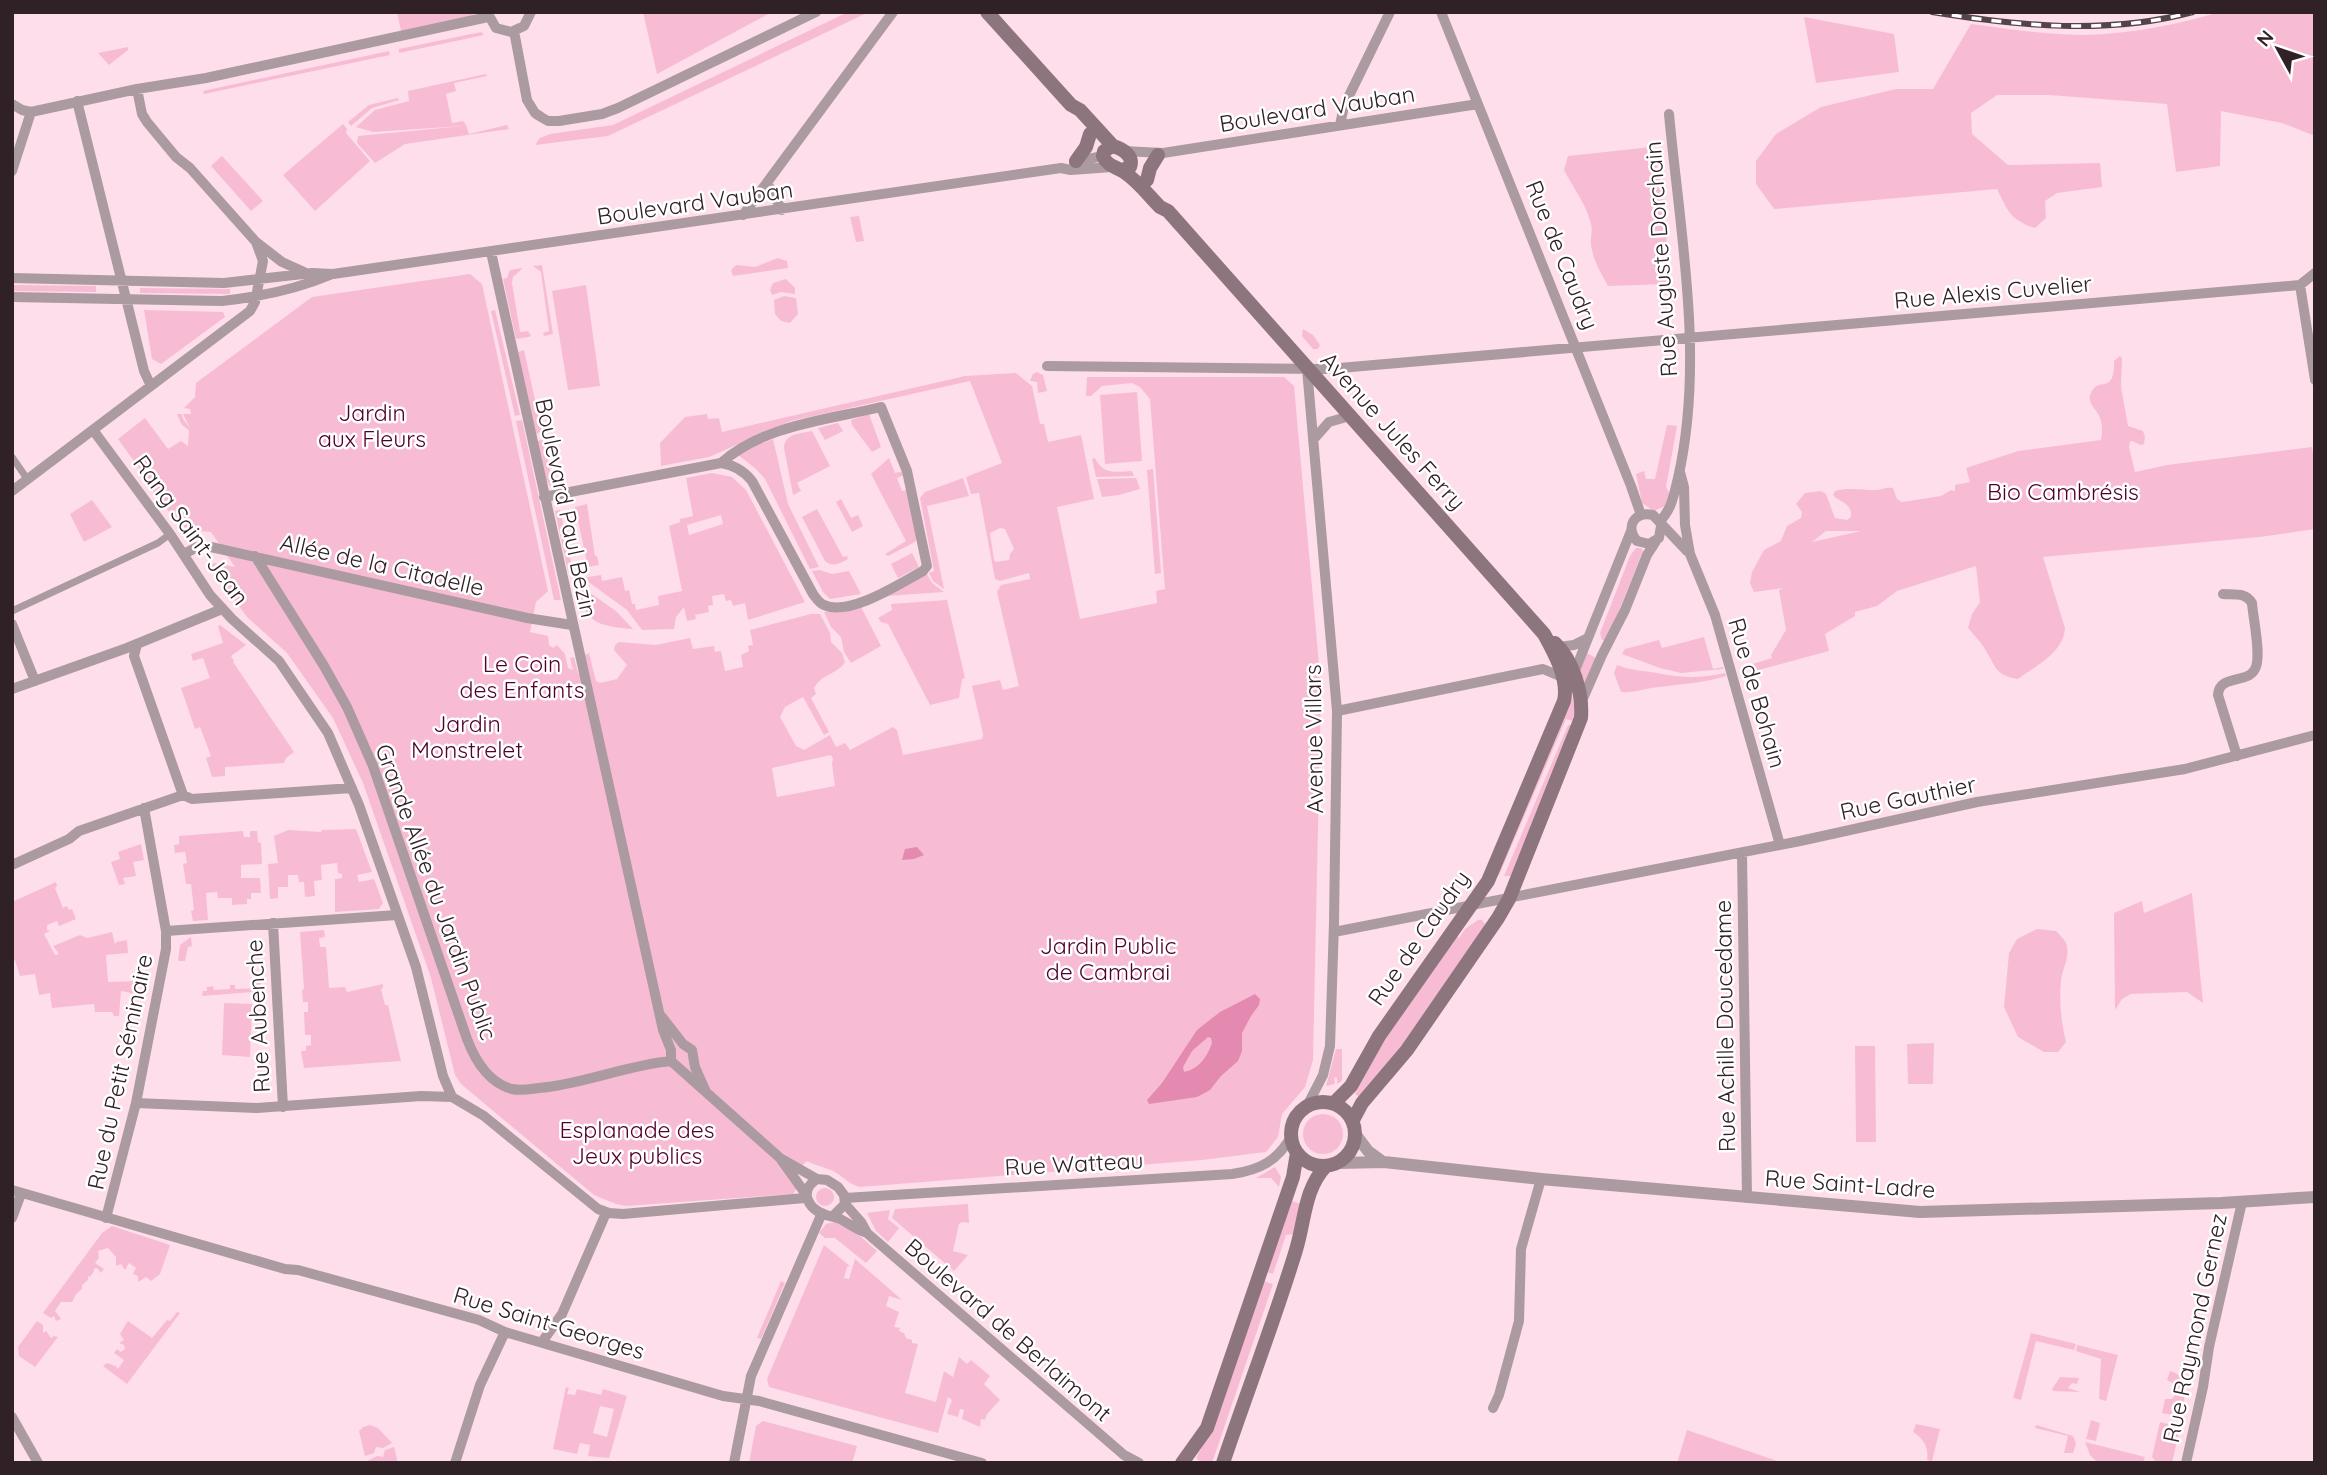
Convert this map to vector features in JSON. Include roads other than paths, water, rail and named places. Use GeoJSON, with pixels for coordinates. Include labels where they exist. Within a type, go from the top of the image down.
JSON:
{"type":"FeatureCollection","features":[{"type":"Feature","properties":{"kind":"main road","name":"Avenue Jules Ferry"},"geometry":{"type":"LineString","coordinates":[[987,12],[1071,105],[1090,134],[1117,158],[1139,168],[1165,202],[1168,211]]}},
{"type":"Feature","properties":{"kind":"main road","name":"Avenue Jules Ferry"},"geometry":{"type":"LineString","coordinates":[[1071,105],[1080,110],[1160,207],[1168,211],[1544,634],[1557,650],[1567,681]]}},
{"type":"Feature","properties":{"kind":"main road"},"geometry":{"type":"LineString","coordinates":[[1076,161],[1086,147],[1090,134]]}},
{"type":"Feature","properties":{"kind":"main road"},"geometry":{"type":"LineString","coordinates":[[1147,180],[1150,168],[1160,154]]}},
{"type":"Feature","properties":{"kind":"main road"},"geometry":{"type":"LineString","coordinates":[[1223,1463],[1296,1250],[1310,1192],[1319,1175],[1351,1151],[1354,1128],[1362,1103],[1407,1051],[1509,899],[1579,726],[1581,704],[1567,681]]}},
{"type":"Feature","properties":{"kind":"main road","name":"Rue de Caudry"},"geometry":{"type":"LineString","coordinates":[[1334,1103],[1351,1086],[1378,1036],[1488,881],[1564,701],[1567,681]]}},
{"type":"Feature","properties":{"kind":"main road"},"geometry":{"type":"LineString","coordinates":[[1182,1463],[1207,1428],[1293,1177],[1297,1153],[1291,1137],[1294,1119],[1307,1106],[1320,1101],[1334,1103],[1345,1110],[1354,1128]]}},
{"type":"Feature","properties":{"kind":"main road"},"geometry":{"type":"LineString","coordinates":[[1297,1153],[1310,1163],[1332,1164]]}},
{"type":"Feature","properties":{"kind":"street"},"geometry":{"type":"LineString","coordinates":[[12,104],[31,112],[137,89],[206,78],[488,15],[498,29],[514,32],[524,26],[531,12]]}},
{"type":"Feature","properties":{"kind":"street"},"geometry":{"type":"LineString","coordinates":[[514,32],[527,100],[538,115],[553,121],[602,114],[618,108],[816,12]]}},
{"type":"Feature","properties":{"kind":"street"},"geometry":{"type":"LineString","coordinates":[[743,215],[893,12]]}},
{"type":"Feature","properties":{"kind":"street"},"geometry":{"type":"LineString","coordinates":[[1340,125],[1344,106],[1390,12]]}},
{"type":"Feature","properties":{"kind":"street","name":"Rue de Caudry"},"geometry":{"type":"LineString","coordinates":[[1441,12],[1641,515]]}},
{"type":"Feature","properties":{"kind":"street"},"geometry":{"type":"LineString","coordinates":[[137,89],[142,114],[153,130],[256,243],[293,269],[312,273]]}},
{"type":"Feature","properties":{"kind":"street"},"geometry":{"type":"LineString","coordinates":[[77,101],[125,298],[144,371],[151,386]]}},
{"type":"Feature","properties":{"kind":"street","name":"Boulevard Vauban"},"geometry":{"type":"LineString","coordinates":[[1061,167],[1076,161],[1117,158],[1136,161],[1160,154],[1478,104]]}},
{"type":"Feature","properties":{"kind":"street"},"geometry":{"type":"LineString","coordinates":[[12,171],[31,112]]}},
{"type":"Feature","properties":{"kind":"street","name":"Rue Auguste Dorchain"},"geometry":{"type":"LineString","coordinates":[[1661,524],[1670,509],[1680,469],[1690,388],[1689,337],[1669,114]]}},
{"type":"Feature","properties":{"kind":"street","name":"Boulevard Vauban"},"geometry":{"type":"LineString","coordinates":[[12,278],[224,283],[312,273],[333,274],[1061,167],[1071,170],[1117,158]]}},
{"type":"Feature","properties":{"kind":"street"},"geometry":{"type":"LineString","coordinates":[[766,183],[782,210]]}},
{"type":"Feature","properties":{"kind":"street"},"geometry":{"type":"LineString","coordinates":[[12,491],[247,314],[257,296],[263,258],[256,243]]}},
{"type":"Feature","properties":{"kind":"street","name":"Boulevard Paul Bezin"},"geometry":{"type":"LineString","coordinates":[[491,252],[663,1030],[674,1060]]}},
{"type":"Feature","properties":{"kind":"street"},"geometry":{"type":"LineString","coordinates":[[2315,273],[2300,285],[2315,380]]}},
{"type":"Feature","properties":{"kind":"street","name":"Boulevard Vauban"},"geometry":{"type":"LineString","coordinates":[[12,297],[216,301],[257,296],[313,282],[333,274]]}},
{"type":"Feature","properties":{"kind":"street","name":"Rue Alexis Cuvelier"},"geometry":{"type":"LineString","coordinates":[[1047,366],[1328,369],[2300,285]]}},
{"type":"Feature","properties":{"kind":"street","name":"Avenue Villars"},"geometry":{"type":"LineString","coordinates":[[1307,368],[1337,712],[1334,932],[1328,1056],[1318,1087],[1307,1106]]}},
{"type":"Feature","properties":{"kind":"street"},"geometry":{"type":"LineString","coordinates":[[544,497],[721,463],[735,467],[752,481],[813,594],[824,605],[833,607],[862,602],[925,569],[927,563],[904,463],[881,407],[771,433],[734,452],[721,463]]}},
{"type":"Feature","properties":{"kind":"street"},"geometry":{"type":"LineString","coordinates":[[1313,440],[1329,422],[1350,416]]}},
{"type":"Feature","properties":{"kind":"street","name":"Rang Saint-Jean"},"geometry":{"type":"LineString","coordinates":[[93,430],[170,534],[210,595],[274,656],[292,678],[328,733],[352,788],[418,973],[443,1076],[452,1097]]}},
{"type":"Feature","properties":{"kind":"street"},"geometry":{"type":"LineString","coordinates":[[12,457],[28,480]]}},
{"type":"Feature","properties":{"kind":"street","name":"Rue de Bohain"},"geometry":{"type":"LineString","coordinates":[[1680,469],[1690,554],[1715,615],[1780,845]]}},
{"type":"Feature","properties":{"kind":"street"},"geometry":{"type":"LineString","coordinates":[[1581,704],[1625,610],[1647,555],[1656,541],[1661,533],[1661,524],[1653,515],[1641,515],[1634,520],[1631,531],[1639,543],[1649,544],[1656,541]]}},
{"type":"Feature","properties":{"kind":"street","name":"Rue de Bohain"},"geometry":{"type":"LineString","coordinates":[[1661,524],[1690,554]]}},
{"type":"Feature","properties":{"kind":"street","name":"Rue de Caudry"},"geometry":{"type":"LineString","coordinates":[[1567,681],[1589,637],[1631,531]]}},
{"type":"Feature","properties":{"kind":"street"},"geometry":{"type":"LineString","coordinates":[[12,611],[158,543],[170,534]]}},
{"type":"Feature","properties":{"kind":"street","name":"Allée de la Citadelle"},"geometry":{"type":"LineString","coordinates":[[184,554],[203,546],[527,618],[572,625]]}},
{"type":"Feature","properties":{"kind":"street","name":"Grande Allée du Jardin Public"},"geometry":{"type":"LineString","coordinates":[[255,556],[324,666],[358,730],[467,1039],[482,1068],[500,1083],[522,1090],[562,1085],[674,1060]]}},
{"type":"Feature","properties":{"kind":"street"},"geometry":{"type":"LineString","coordinates":[[2222,594],[2241,595],[2252,603],[2257,658],[2255,670],[2222,685],[2218,695],[2238,756]]}},
{"type":"Feature","properties":{"kind":"street"},"geometry":{"type":"LineString","coordinates":[[12,689],[137,644],[222,609]]}},
{"type":"Feature","properties":{"kind":"street"},"geometry":{"type":"LineString","coordinates":[[12,624],[35,681]]}},
{"type":"Feature","properties":{"kind":"street"},"geometry":{"type":"LineString","coordinates":[[1543,669],[1557,650],[1589,637]]}},
{"type":"Feature","properties":{"kind":"street"},"geometry":{"type":"LineString","coordinates":[[137,644],[134,656],[183,795]]}},
{"type":"Feature","properties":{"kind":"street"},"geometry":{"type":"LineString","coordinates":[[1337,712],[1543,669],[1567,681]]}},
{"type":"Feature","properties":{"kind":"street","name":"Rue Gauthier"},"geometry":{"type":"LineString","coordinates":[[1334,932],[1742,853],[1977,802],[2185,769],[2315,735]]}},
{"type":"Feature","properties":{"kind":"street"},"geometry":{"type":"LineString","coordinates":[[12,865],[74,836],[79,831],[183,795],[192,799],[352,788]]}},
{"type":"Feature","properties":{"kind":"street","name":"Rue du Petit Séminaire"},"geometry":{"type":"LineString","coordinates":[[106,1219],[136,1102],[165,957],[166,931],[144,808]]}},
{"type":"Feature","properties":{"kind":"street","name":"Rue Achille Doucedame"},"geometry":{"type":"LineString","coordinates":[[1742,853],[1747,1198]]}},
{"type":"Feature","properties":{"kind":"street","name":"Rue Aubenche"},"geometry":{"type":"LineString","coordinates":[[166,931],[397,915]]}},
{"type":"Feature","properties":{"kind":"street","name":"Rue Aubenche"},"geometry":{"type":"LineString","coordinates":[[273,923],[283,1107]]}},
{"type":"Feature","properties":{"kind":"street","name":"Boulevard Paul Bezin"},"geometry":{"type":"LineString","coordinates":[[662,1017],[683,1044]]}},
{"type":"Feature","properties":{"kind":"street"},"geometry":{"type":"LineString","coordinates":[[674,1060],[677,1045],[683,1044],[692,1050],[706,1092]]}},
{"type":"Feature","properties":{"kind":"street"},"geometry":{"type":"LineString","coordinates":[[674,1060],[688,1066],[693,1059]]}},
{"type":"Feature","properties":{"kind":"street"},"geometry":{"type":"LineString","coordinates":[[674,1060],[696,1085],[780,1158],[817,1179],[832,1183],[841,1191],[845,1201],[833,1216],[822,1213],[805,1195],[780,1158]]}},
{"type":"Feature","properties":{"kind":"street"},"geometry":{"type":"LineString","coordinates":[[136,1102],[257,1108],[421,1096],[452,1097],[481,1114],[606,1213],[623,1214],[805,1195]]}},
{"type":"Feature","properties":{"kind":"street"},"geometry":{"type":"LineString","coordinates":[[1354,1128],[1365,1148],[1384,1162]]}},
{"type":"Feature","properties":{"kind":"street","name":"Rue Watteau"},"geometry":{"type":"LineString","coordinates":[[845,1201],[1232,1174],[1255,1170],[1270,1162],[1291,1137]]}},
{"type":"Feature","properties":{"kind":"street","name":"Rue Saint-Ladre"},"geometry":{"type":"LineString","coordinates":[[1332,1164],[1384,1162],[1541,1180],[1920,1212],[2242,1202],[2315,1197]]}},
{"type":"Feature","properties":{"kind":"street"},"geometry":{"type":"LineString","coordinates":[[805,1195],[811,1182],[817,1179]]}},
{"type":"Feature","properties":{"kind":"street"},"geometry":{"type":"LineString","coordinates":[[1493,1408],[1519,1321],[1521,1249],[1541,1180]]}},
{"type":"Feature","properties":{"kind":"street"},"geometry":{"type":"LineString","coordinates":[[12,1218],[17,1192]]}},
{"type":"Feature","properties":{"kind":"street","name":"Rue Saint-Georges"},"geometry":{"type":"LineString","coordinates":[[17,1192],[106,1219],[479,1320],[505,1332],[723,1395],[982,1463]]}},
{"type":"Feature","properties":{"kind":"street","name":"Boulevard de Berlaimont"},"geometry":{"type":"LineString","coordinates":[[845,1201],[867,1233]]}},
{"type":"Feature","properties":{"kind":"street","name":"Rue Raymond Gernez"},"geometry":{"type":"LineString","coordinates":[[2186,1463],[2242,1202]]}},
{"type":"Feature","properties":{"kind":"street"},"geometry":{"type":"LineString","coordinates":[[542,1342],[562,1314],[606,1213]]}},
{"type":"Feature","properties":{"kind":"street"},"geometry":{"type":"LineString","coordinates":[[734,1463],[753,1370],[822,1213]]}},
{"type":"Feature","properties":{"kind":"street","name":"Boulevard de Berlaimont"},"geometry":{"type":"LineString","coordinates":[[833,1216],[867,1233],[1125,1459],[1139,1463]]}},
{"type":"Feature","properties":{"kind":"street"},"geometry":{"type":"LineString","coordinates":[[455,1463],[480,1385],[505,1332]]}},
{"type":"Feature","properties":{"kind":"street"},"geometry":{"type":"LineString","coordinates":[[12,1417],[38,1463]]}},
{"type":"Feature","properties":{"kind":"railway"},"geometry":{"type":"LineString","coordinates":[[1932,12],[2063,26],[2128,24],[2193,12]]}},
{"type":"Feature","properties":{"kind":"park label","name":"Jardin aux Fleurs"},"geometry":{"type":"Point","coordinates":[372,426]}},
{"type":"Feature","properties":{"kind":"park label","name":"Bio Cambrésis"},"geometry":{"type":"Point","coordinates":[2063,492]}},
{"type":"Feature","properties":{"kind":"park label","name":"Le Coin des Enfants"},"geometry":{"type":"Point","coordinates":[522,677]}},
{"type":"Feature","properties":{"kind":"park label","name":"Jardin Monstrelet"},"geometry":{"type":"Point","coordinates":[467,737]}},
{"type":"Feature","properties":{"kind":"park label","name":"Jardin Public de Cambrai"},"geometry":{"type":"Point","coordinates":[1108,959]}},
{"type":"Feature","properties":{"kind":"park label","name":"Esplanade des Jeux publics"},"geometry":{"type":"Point","coordinates":[637,1143]}}]}
